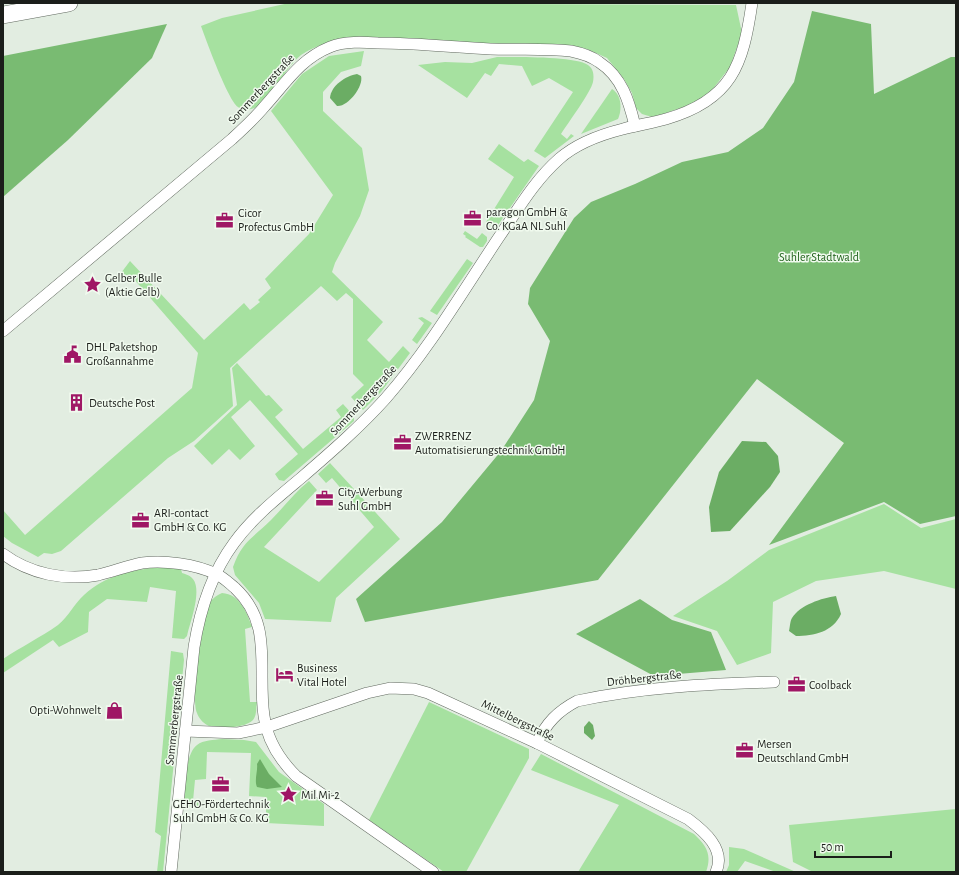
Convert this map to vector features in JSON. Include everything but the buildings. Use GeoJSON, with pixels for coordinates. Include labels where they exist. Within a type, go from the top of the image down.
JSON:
{"type":"FeatureCollection","features":[{"type":"Feature","properties":{"kind":"highway"},"geometry":{"type":"LineString","coordinates":[[3,15],[69,3]]}},
{"type":"Feature","properties":{"kind":"street","name":"Sommerbergstraße"},"geometry":{"type":"LineString","coordinates":[[171,872],[185,731],[199,617],[215,573],[235,542],[254,520],[341,443],[386,398],[432,337],[521,205],[549,168],[561,157],[587,140],[605,133],[681,114],[711,98],[733,76],[740,61],[748,32],[752,3]]}},
{"type":"Feature","properties":{"kind":"street","name":"Sommerbergstraße"},"geometry":{"type":"LineString","coordinates":[[3,331],[232,139],[265,107],[301,64],[314,54],[332,46],[355,42],[403,42],[490,49],[571,51],[586,55],[600,62],[621,84],[630,103],[635,126]]}},
{"type":"Feature","properties":{"kind":"street"},"geometry":{"type":"LineString","coordinates":[[3,554],[30,569],[70,577],[98,575],[142,563],[161,563],[185,565],[215,573],[223,578],[247,600],[256,615],[260,629],[261,692],[264,718],[274,750],[283,763],[296,776],[433,872]]}},
{"type":"Feature","properties":{"kind":"street","name":"Dröhbergstraße"},"geometry":{"type":"LineString","coordinates":[[537,743],[548,723],[567,706],[577,701],[650,690],[723,684],[774,682]]}},
{"type":"Feature","properties":{"kind":"street","name":"Mittelbergstraße"},"geometry":{"type":"LineString","coordinates":[[185,731],[238,733],[267,727],[367,693],[390,688],[414,689],[435,696],[537,743],[688,820],[703,830],[712,841],[717,853],[718,868],[716,872]]}},
{"type":"Feature","properties":{"kind":"shaded area"},"geometry":{"type":"Polygon","coordinates":[[[289,3],[736,5],[742,33],[730,67],[712,90],[689,105],[652,117],[642,114],[636,108],[632,93],[624,79],[607,58],[587,49],[350,38],[325,44],[301,55],[295,60],[263,102],[248,110],[240,108],[234,102],[223,82],[201,26],[222,18],[289,3]]]}},
{"type":"Feature","properties":{"kind":"shaded area"},"geometry":{"type":"Polygon","coordinates":[[[364,51],[361,66],[341,72],[323,92],[323,111],[362,148],[369,190],[360,216],[335,263],[332,272],[383,322],[367,340],[389,362],[403,346],[410,353],[381,392],[363,410],[351,397],[364,385],[353,374],[353,299],[346,293],[337,301],[321,286],[230,368],[233,406],[194,441],[168,458],[61,551],[52,554],[44,553],[38,557],[12,543],[3,536],[3,510],[25,535],[192,388],[198,353],[133,278],[121,273],[130,261],[204,340],[244,303],[250,310],[260,302],[258,300],[271,288],[265,279],[309,234],[333,195],[271,111],[302,74],[329,56],[364,51]]]}},
{"type":"Feature","properties":{"kind":"shaded area"},"geometry":{"type":"Polygon","coordinates":[[[497,57],[571,60],[588,65],[592,71],[593,82],[591,87],[561,134],[567,139],[571,134],[574,136],[545,158],[534,151],[573,92],[549,78],[532,86],[522,66],[499,64],[491,76],[485,73],[467,98],[418,65],[445,62],[472,63],[497,57]]]}},
{"type":"Feature","properties":{"kind":"shaded area"},"geometry":{"type":"Polygon","coordinates":[[[357,74],[361,76],[358,90],[350,100],[337,106],[330,98],[333,89],[344,79],[357,74]]]}},
{"type":"Feature","properties":{"kind":"shaded area"},"geometry":{"type":"Polygon","coordinates":[[[612,89],[618,95],[620,103],[618,119],[581,134],[612,89]]]}},
{"type":"Feature","properties":{"kind":"shaded area"},"geometry":{"type":"Polygon","coordinates":[[[499,144],[524,162],[528,159],[539,166],[496,228],[486,222],[514,177],[488,159],[499,144]]]}},
{"type":"Feature","properties":{"kind":"shaded area"},"geometry":{"type":"Polygon","coordinates":[[[465,231],[477,239],[482,233],[487,237],[487,241],[483,247],[480,247],[465,237],[466,236],[463,234],[465,231]]]}},
{"type":"Feature","properties":{"kind":"shaded area"},"geometry":{"type":"Polygon","coordinates":[[[467,259],[473,263],[437,315],[430,311],[467,259]]]}},
{"type":"Feature","properties":{"kind":"shaded area"},"geometry":{"type":"Polygon","coordinates":[[[422,317],[432,323],[417,344],[412,340],[424,323],[418,318],[422,317]]]}},
{"type":"Feature","properties":{"kind":"shaded area"},"geometry":{"type":"Polygon","coordinates":[[[237,363],[266,396],[269,395],[283,410],[275,417],[303,449],[341,417],[336,410],[343,404],[354,416],[354,421],[284,481],[279,480],[275,474],[298,454],[250,400],[231,417],[255,446],[240,460],[229,449],[212,465],[194,446],[237,405],[232,368],[237,363]]]}},
{"type":"Feature","properties":{"kind":"shaded area"},"geometry":{"type":"Polygon","coordinates":[[[742,441],[766,442],[778,456],[780,472],[770,487],[730,531],[711,532],[709,507],[719,472],[742,441]]]}},
{"type":"Feature","properties":{"kind":"shaded area"},"geometry":{"type":"Polygon","coordinates":[[[330,463],[400,539],[336,598],[331,622],[265,619],[259,603],[235,575],[233,567],[236,558],[244,545],[271,520],[304,485],[309,481],[317,490],[264,547],[319,582],[374,527],[332,478],[326,483],[318,474],[330,463]]]}},
{"type":"Feature","properties":{"kind":"shaded area"},"geometry":{"type":"Polygon","coordinates":[[[884,504],[921,528],[956,519],[956,589],[884,571],[816,581],[773,602],[771,653],[737,665],[717,631],[673,616],[727,581],[769,550],[884,504]]]}},
{"type":"Feature","properties":{"kind":"shaded area"},"geometry":{"type":"Polygon","coordinates":[[[163,567],[181,569],[182,573],[190,576],[195,582],[195,605],[187,636],[184,639],[172,638],[176,591],[150,587],[147,602],[107,599],[89,612],[88,632],[59,647],[53,640],[3,673],[3,659],[58,625],[84,595],[101,582],[131,571],[163,567]]]}},
{"type":"Feature","properties":{"kind":"shaded area"},"geometry":{"type":"Polygon","coordinates":[[[222,593],[234,597],[242,605],[252,627],[245,629],[250,702],[257,702],[256,714],[253,720],[244,725],[224,728],[211,727],[205,724],[198,715],[195,705],[198,658],[207,611],[210,602],[222,593]]]}},
{"type":"Feature","properties":{"kind":"shaded area"},"geometry":{"type":"Polygon","coordinates":[[[836,596],[841,614],[838,620],[828,629],[816,634],[803,636],[796,636],[789,631],[791,619],[800,609],[818,600],[836,596]]]}},
{"type":"Feature","properties":{"kind":"shaded area"},"geometry":{"type":"Polygon","coordinates":[[[171,651],[183,653],[184,660],[163,872],[157,872],[161,836],[155,832],[171,651]]]}},
{"type":"Feature","properties":{"kind":"shaded area"},"geometry":{"type":"Polygon","coordinates":[[[429,702],[529,749],[529,758],[466,872],[444,872],[369,820],[429,702]]]}},
{"type":"Feature","properties":{"kind":"shaded area"},"geometry":{"type":"Polygon","coordinates":[[[589,721],[593,725],[595,736],[592,740],[584,733],[584,727],[589,721]]]}},
{"type":"Feature","properties":{"kind":"shaded area"},"geometry":{"type":"Polygon","coordinates":[[[222,739],[256,742],[279,772],[324,804],[324,826],[266,823],[266,797],[249,796],[251,753],[207,752],[206,779],[195,780],[193,801],[201,802],[200,808],[187,806],[184,802],[185,780],[188,763],[193,749],[202,742],[222,739]]]}},
{"type":"Feature","properties":{"kind":"shaded area"},"geometry":{"type":"Polygon","coordinates":[[[541,754],[694,834],[707,851],[708,866],[706,872],[578,872],[619,805],[531,770],[541,754]]]}},
{"type":"Feature","properties":{"kind":"shaded area"},"geometry":{"type":"Polygon","coordinates":[[[260,759],[269,774],[282,787],[267,789],[257,787],[257,764],[260,759]]]}},
{"type":"Feature","properties":{"kind":"shaded area"},"geometry":{"type":"Polygon","coordinates":[[[956,809],[956,872],[813,872],[793,862],[789,825],[956,809]]]}},
{"type":"Feature","properties":{"kind":"shaded area"},"geometry":{"type":"Polygon","coordinates":[[[729,847],[744,849],[796,872],[776,872],[745,861],[737,872],[726,872],[729,865],[729,847]]]}},
{"type":"Feature","properties":{"kind":"green space","name":"Suhler Stadtwald"},"geometry":{"type":"Polygon","coordinates":[[[812,11],[871,24],[874,94],[951,57],[956,57],[956,516],[920,524],[884,502],[769,545],[844,443],[757,379],[598,580],[365,622],[356,599],[442,522],[501,451],[534,400],[550,341],[528,304],[530,288],[574,218],[591,202],[635,184],[682,162],[728,152],[763,128],[794,82],[812,11]]]}},
{"type":"Feature","properties":{"kind":"green space"},"geometry":{"type":"Polygon","coordinates":[[[167,24],[152,58],[68,140],[3,197],[3,56],[167,24]]]}},
{"type":"Feature","properties":{"kind":"green space"},"geometry":{"type":"Polygon","coordinates":[[[640,599],[672,620],[711,632],[726,670],[654,676],[576,634],[640,599]]]}},
{"type":"Feature","properties":{"kind":"place","name":"paragon GmbH & Co. KGaA NL Suhl"},"geometry":{"type":"Point","coordinates":[473,219]}},
{"type":"Feature","properties":{"kind":"place","name":"Cicor Profectus GmbH"},"geometry":{"type":"Point","coordinates":[225,220]}},
{"type":"Feature","properties":{"kind":"place","name":"Gelber Bulle (Aktie Gelb)"},"geometry":{"type":"Point","coordinates":[92,285]}},
{"type":"Feature","properties":{"kind":"place","name":"DHL Paketshop Großannahme"},"geometry":{"type":"Point","coordinates":[73,354]}},
{"type":"Feature","properties":{"kind":"place","name":"Deutsche Post"},"geometry":{"type":"Point","coordinates":[76,403]}},
{"type":"Feature","properties":{"kind":"place","name":"ZWERRENZ Automatisierungstechnik GmbH"},"geometry":{"type":"Point","coordinates":[402,443]}},
{"type":"Feature","properties":{"kind":"place","name":"City-Werbung Suhl GmbH"},"geometry":{"type":"Point","coordinates":[325,499]}},
{"type":"Feature","properties":{"kind":"place","name":"ARI-contact GmbH & Co. KG"},"geometry":{"type":"Point","coordinates":[141,520]}},
{"type":"Feature","properties":{"kind":"place","name":"Business Vital Hotel"},"geometry":{"type":"Point","coordinates":[284,675]}},
{"type":"Feature","properties":{"kind":"place","name":"Coolback"},"geometry":{"type":"Point","coordinates":[796,685]}},
{"type":"Feature","properties":{"kind":"place","name":"Opti-Wohnwelt"},"geometry":{"type":"Point","coordinates":[114,710]}},
{"type":"Feature","properties":{"kind":"place","name":"Mersen Deutschland GmbH"},"geometry":{"type":"Point","coordinates":[744,751]}},
{"type":"Feature","properties":{"kind":"place","name":"GEHO-Fördertechnik Suhl GmbH & Co. KG"},"geometry":{"type":"Point","coordinates":[221,785]}},
{"type":"Feature","properties":{"kind":"place","name":"Mil Mi-2"},"geometry":{"type":"Point","coordinates":[288,795]}}]}
